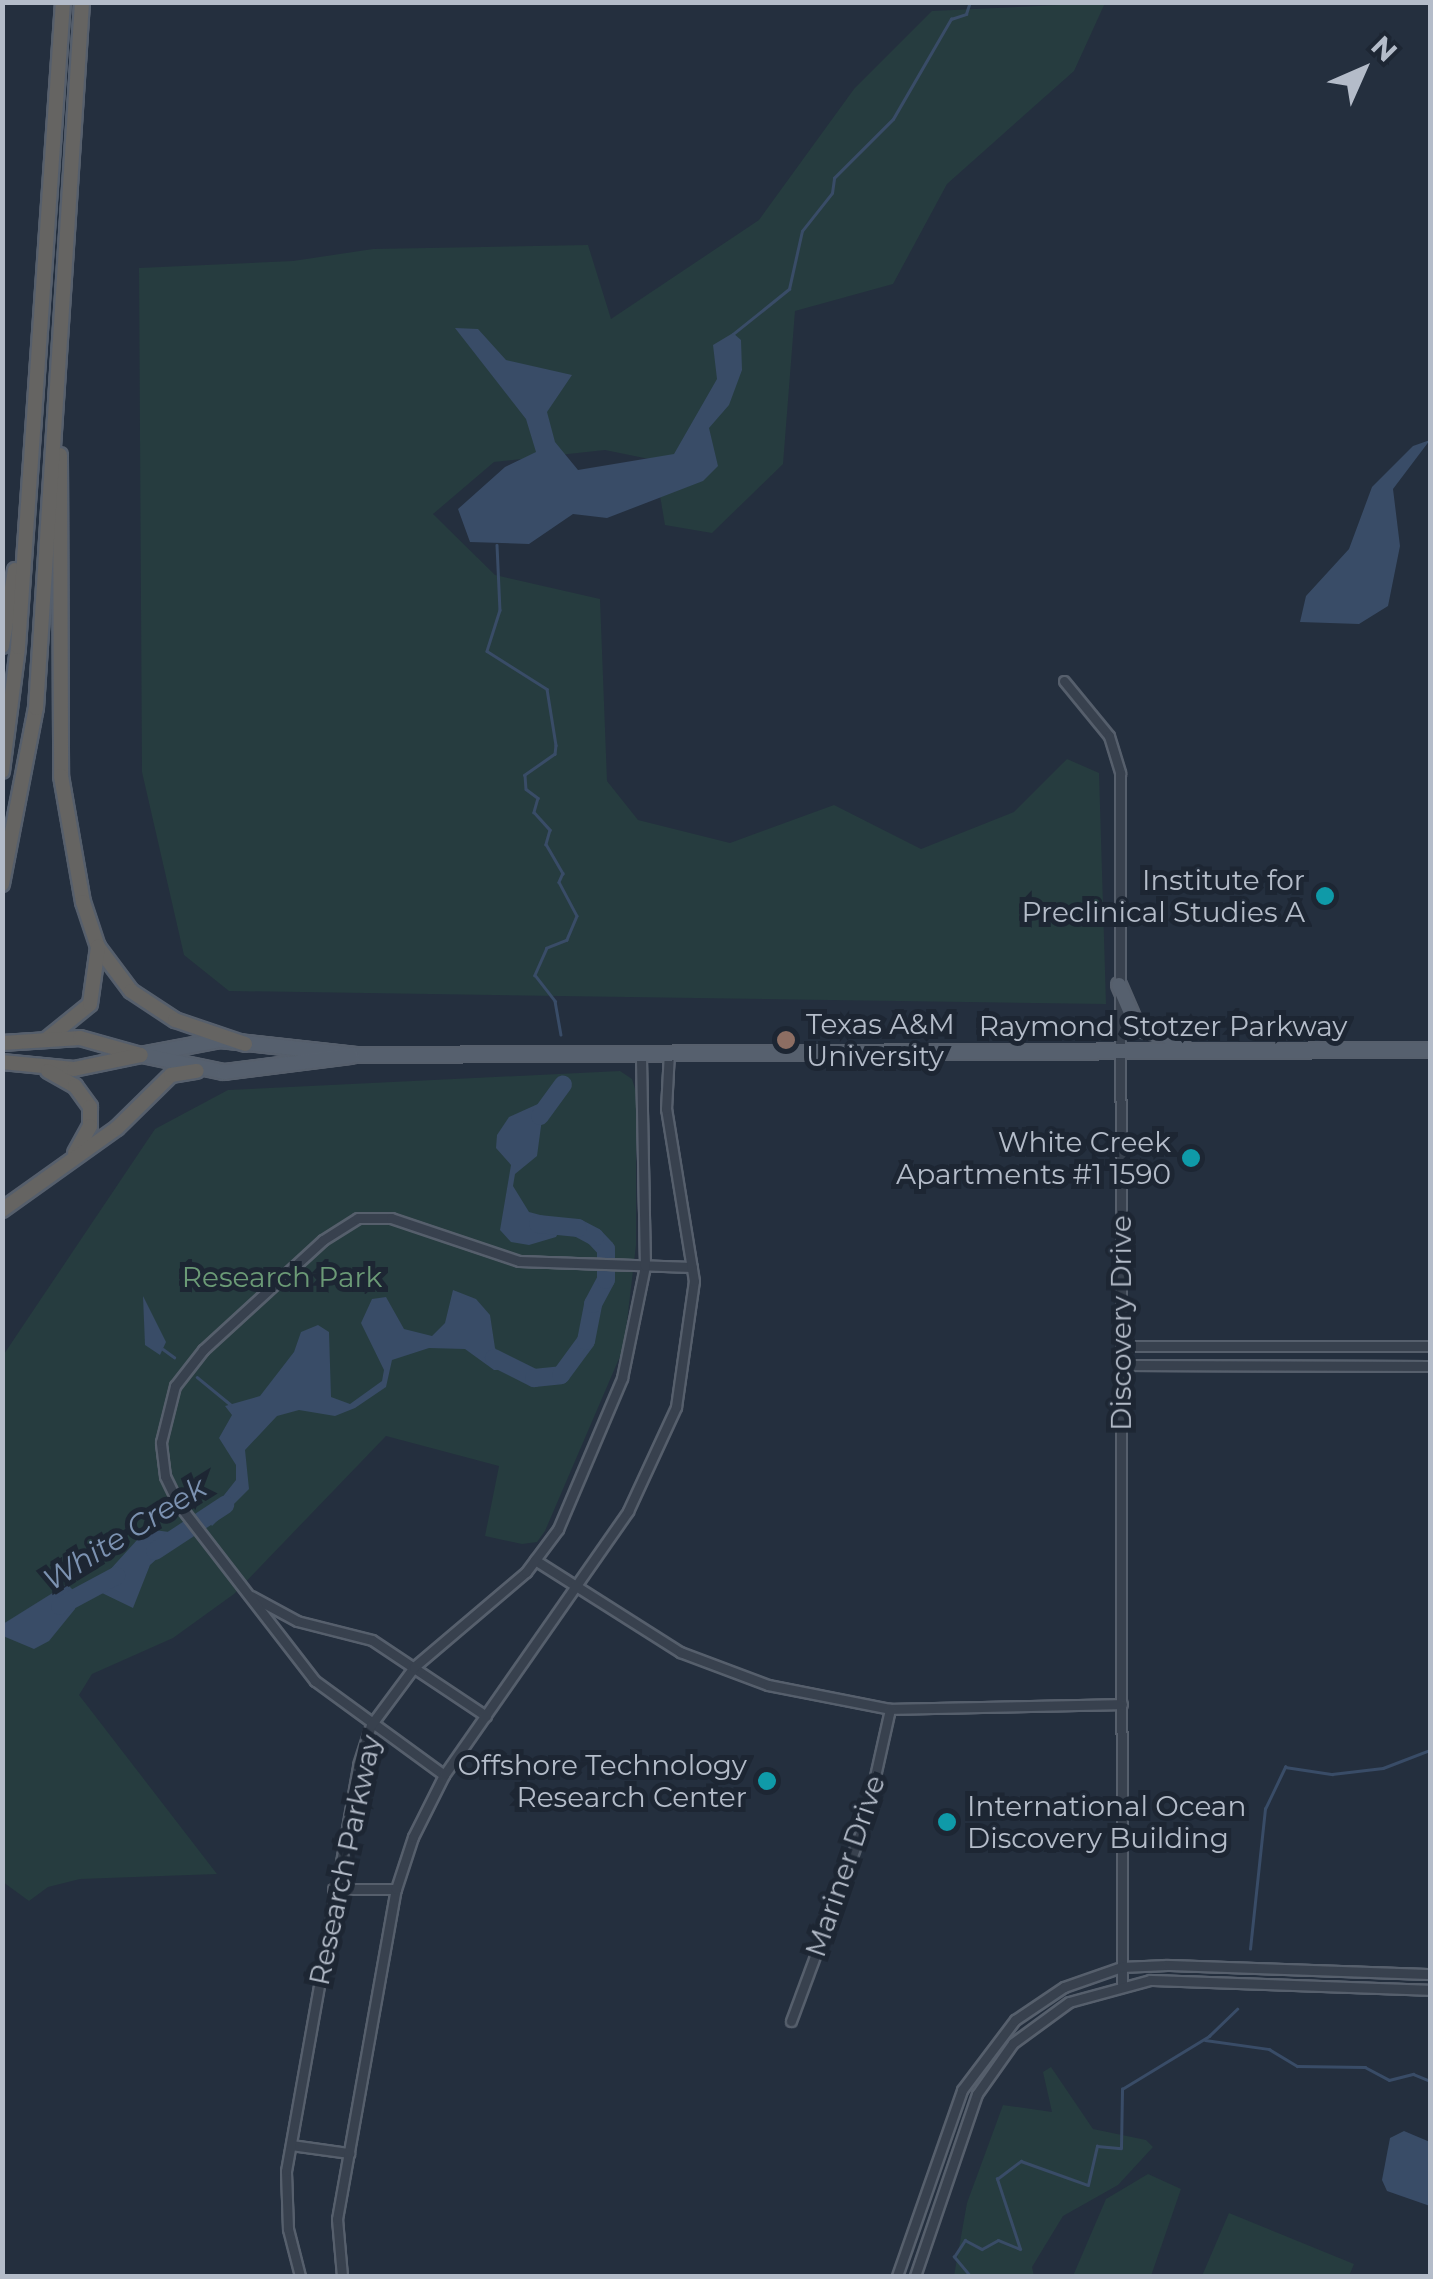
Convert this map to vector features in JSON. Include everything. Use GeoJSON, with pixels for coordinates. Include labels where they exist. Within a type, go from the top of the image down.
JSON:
{"type":"FeatureCollection","features":[{"type":"Feature","properties":{"kind":"highway"},"geometry":{"type":"LineString","coordinates":[[2,771],[28,496],[63,2]]}},
{"type":"Feature","properties":{"kind":"highway"},"geometry":{"type":"LineString","coordinates":[[2,884],[36,708],[82,2]]}},
{"type":"Feature","properties":{"kind":"highway"},"geometry":{"type":"LineString","coordinates":[[56,123],[76,134]]}},
{"type":"Feature","properties":{"kind":"highway"},"geometry":{"type":"LineString","coordinates":[[62,302],[61,776],[74,862],[98,947],[131,991],[162,1013],[246,1044]]}},
{"type":"Feature","properties":{"kind":"highway"},"geometry":{"type":"LineString","coordinates":[[2,646],[28,496]]}},
{"type":"Feature","properties":{"kind":"highway"},"geometry":{"type":"LineString","coordinates":[[46,1040],[90,1004],[98,947]]}},
{"type":"Feature","properties":{"kind":"highway","name":"Raymond Stotzer Parkway"},"geometry":{"type":"LineString","coordinates":[[8,1043],[92,1039],[141,1055]]}},
{"type":"Feature","properties":{"kind":"highway","name":"Raymond Stotzer Parkway"},"geometry":{"type":"LineString","coordinates":[[8,1062],[94,1068],[141,1055]]}},
{"type":"Feature","properties":{"kind":"highway"},"geometry":{"type":"LineString","coordinates":[[34,1064],[75,1086],[90,1106],[90,1126],[74,1154]]}},
{"type":"Feature","properties":{"kind":"highway"},"geometry":{"type":"LineString","coordinates":[[2,1210],[74,1154],[117,1128],[170,1075],[197,1071]]}},
{"type":"Feature","properties":{"kind":"main road"},"geometry":{"type":"LineString","coordinates":[[1120,985],[1138,1030],[1165,1035],[1188,1052]]}},
{"type":"Feature","properties":{"kind":"main road","name":"Raymond Stotzer Parkway"},"geometry":{"type":"LineString","coordinates":[[141,1055],[189,1041],[356,1054],[1430,1050]]}},
{"type":"Feature","properties":{"kind":"main road","name":"Raymond Stotzer Parkway"},"geometry":{"type":"LineString","coordinates":[[141,1055],[197,1071],[356,1054]]}},
{"type":"Feature","properties":{"kind":"street","name":"Discovery Drive"},"geometry":{"type":"LineString","coordinates":[[1064,681],[1104,728],[1118,763],[1122,1983]]}},
{"type":"Feature","properties":{"kind":"street","name":"Research Parkway"},"geometry":{"type":"LineString","coordinates":[[300,2276],[285,2197],[290,2145],[332,1889],[371,1725],[414,1667],[535,1560],[567,1510],[622,1378],[645,1266],[642,1052]]}},
{"type":"Feature","properties":{"kind":"street","name":"Research Parkway"},"geometry":{"type":"LineString","coordinates":[[342,2276],[337,2219],[396,1889],[412,1836],[444,1775],[575,1590],[649,1476],[676,1407],[690,1331],[692,1267],[666,1109],[669,1052]]}},
{"type":"Feature","properties":{"kind":"street"},"geometry":{"type":"LineString","coordinates":[[444,1775],[314,1681],[180,1505],[165,1476],[161,1442],[181,1377],[340,1226],[358,1218],[391,1218],[493,1255],[580,1266],[692,1267]]}},
{"type":"Feature","properties":{"kind":"street"},"geometry":{"type":"LineString","coordinates":[[1122,1346],[1430,1346]]}},
{"type":"Feature","properties":{"kind":"street"},"geometry":{"type":"LineString","coordinates":[[1219,1346],[1219,1365]]}},
{"type":"Feature","properties":{"kind":"street"},"geometry":{"type":"LineString","coordinates":[[1122,1365],[1430,1366]]}},
{"type":"Feature","properties":{"kind":"street"},"geometry":{"type":"LineString","coordinates":[[535,1560],[575,1590],[716,1667],[768,1685],[890,1709],[1122,1704]]}},
{"type":"Feature","properties":{"kind":"street"},"geometry":{"type":"LineString","coordinates":[[250,1595],[297,1621],[372,1640],[486,1716]]}},
{"type":"Feature","properties":{"kind":"street","name":"Mariner Drive"},"geometry":{"type":"LineString","coordinates":[[792,2020],[865,1821],[890,1709]]}},
{"type":"Feature","properties":{"kind":"street"},"geometry":{"type":"LineString","coordinates":[[332,1889],[396,1889]]}},
{"type":"Feature","properties":{"kind":"street"},"geometry":{"type":"LineString","coordinates":[[897,2276],[950,2117],[981,2060],[1035,2006],[1064,1987],[1122,1966],[1430,1974]]}},
{"type":"Feature","properties":{"kind":"street"},"geometry":{"type":"LineString","coordinates":[[914,2276],[964,2125],[992,2068],[1040,2018],[1122,1983],[1346,1982],[1430,1990]]}},
{"type":"Feature","properties":{"kind":"street"},"geometry":{"type":"LineString","coordinates":[[981,2060],[992,2068]]}},
{"type":"Feature","properties":{"kind":"street"},"geometry":{"type":"LineString","coordinates":[[290,2145],[349,2153]]}},
{"type":"Feature","properties":{"kind":"street"},"geometry":{"type":"LineString","coordinates":[[923,2203],[937,2209]]}},
{"type":"Feature","properties":{"kind":"green space"},"geometry":{"type":"Polygon","coordinates":[[[1105,3],[1074,71],[947,184],[893,284],[795,311],[783,464],[712,533],[665,525],[654,460],[605,450],[494,462],[433,514],[495,575],[600,599],[607,781],[638,820],[730,843],[834,805],[921,849],[1014,812],[1067,759],[1099,773],[1106,1004],[229,991],[184,955],[142,772],[139,268],[293,261],[373,249],[588,245],[611,319],[759,220],[854,89],[932,11],[1105,3]]]}},
{"type":"Feature","properties":{"kind":"green space","name":"Research Park"},"geometry":{"type":"Polygon","coordinates":[[[620,1071],[632,1079],[636,1092],[636,1245],[624,1347],[537,1542],[522,1544],[485,1536],[499,1466],[386,1436],[234,1594],[173,1638],[92,1674],[79,1695],[217,1874],[80,1879],[48,1887],[29,1901],[3,1882],[2,1357],[155,1129],[228,1090],[620,1071]]]}},
{"type":"Feature","properties":{"kind":"green space"},"geometry":{"type":"Polygon","coordinates":[[[1051,2067],[1093,2129],[1146,2140],[1153,2147],[1118,2185],[1063,2216],[1032,2267],[1034,2276],[954,2276],[967,2203],[1003,2105],[1052,2112],[1043,2072],[1051,2067]]]}},
{"type":"Feature","properties":{"kind":"green space"},"geometry":{"type":"Polygon","coordinates":[[[1148,2174],[1181,2189],[1151,2276],[1073,2276],[1106,2199],[1148,2174]]]}},
{"type":"Feature","properties":{"kind":"green space"},"geometry":{"type":"Polygon","coordinates":[[[1229,2213],[1354,2264],[1349,2276],[1202,2276],[1229,2213]]]}},
{"type":"Feature","properties":{"kind":"water"},"geometry":{"type":"Polygon","coordinates":[[[455,328],[478,329],[506,360],[572,375],[547,412],[555,442],[578,470],[674,454],[717,379],[713,345],[733,333],[741,340],[742,370],[729,405],[709,428],[718,466],[703,481],[607,518],[573,514],[529,544],[470,542],[458,509],[505,467],[536,452],[526,419],[455,328]]]}},
{"type":"Feature","properties":{"kind":"water"},"geometry":{"type":"Polygon","coordinates":[[[1430,440],[1393,489],[1400,546],[1388,606],[1359,624],[1300,622],[1306,596],[1349,549],[1372,487],[1413,446],[1430,440]]]}},
{"type":"Feature","properties":{"kind":"water"},"geometry":{"type":"Polygon","coordinates":[[[549,1099],[554,1106],[542,1119],[537,1156],[515,1174],[513,1186],[529,1212],[559,1220],[561,1228],[556,1237],[529,1245],[511,1242],[500,1230],[511,1165],[496,1148],[497,1135],[509,1117],[549,1099]]]}},
{"type":"Feature","properties":{"kind":"water"},"geometry":{"type":"Polygon","coordinates":[[[453,1290],[476,1299],[490,1315],[495,1348],[510,1370],[494,1370],[465,1349],[429,1348],[392,1360],[386,1387],[355,1408],[335,1416],[299,1410],[277,1416],[245,1450],[249,1489],[212,1526],[206,1518],[236,1480],[236,1465],[219,1438],[232,1415],[225,1406],[260,1396],[294,1352],[301,1332],[318,1325],[329,1332],[331,1397],[350,1404],[382,1381],[384,1370],[361,1323],[372,1299],[386,1297],[404,1329],[432,1336],[445,1323],[453,1290]]]}},
{"type":"Feature","properties":{"kind":"water"},"geometry":{"type":"Polygon","coordinates":[[[143,1296],[166,1342],[160,1355],[145,1345],[143,1296]]]}},
{"type":"Feature","properties":{"kind":"water"},"geometry":{"type":"Polygon","coordinates":[[[147,1529],[169,1532],[176,1542],[150,1565],[133,1608],[102,1593],[98,1583],[147,1529]]]}},
{"type":"Feature","properties":{"kind":"water"},"geometry":{"type":"Polygon","coordinates":[[[67,1584],[78,1595],[75,1609],[49,1641],[34,1649],[3,1636],[3,1624],[67,1584]]]}},
{"type":"Feature","properties":{"kind":"water"},"geometry":{"type":"Polygon","coordinates":[[[1404,2131],[1430,2142],[1430,2206],[1387,2191],[1382,2180],[1390,2138],[1404,2131]]]}},
{"type":"Feature","properties":{"kind":"waterway","name":"White Creek"},"geometry":{"type":"LineString","coordinates":[[733,334],[789,289],[802,231],[832,193],[834,178],[893,119],[951,19],[966,14],[970,2]]}},
{"type":"Feature","properties":{"kind":"waterway","name":"White Creek"},"geometry":{"type":"LineString","coordinates":[[497,545],[500,610],[487,651],[547,689],[556,745],[555,754],[525,775],[526,789],[538,798],[534,812],[550,830],[546,844],[563,873],[559,882],[577,916],[567,940],[547,948],[535,975],[555,1001],[561,1034]]}},
{"type":"Feature","properties":{"kind":"waterway","name":"White Creek"},"geometry":{"type":"LineString","coordinates":[[540,1116],[563,1084]]}},
{"type":"Feature","properties":{"kind":"waterway","name":"White Creek"},"geometry":{"type":"LineString","coordinates":[[494,1358],[534,1378],[561,1375],[586,1341],[593,1304],[606,1280],[606,1249],[578,1228],[538,1224]]}},
{"type":"Feature","properties":{"kind":"waterway"},"geometry":{"type":"LineString","coordinates":[[163,1349],[174,1357]]}},
{"type":"Feature","properties":{"kind":"waterway"},"geometry":{"type":"LineString","coordinates":[[197,1377],[230,1404]]}},
{"type":"Feature","properties":{"kind":"waterway","name":"White Creek"},"geometry":{"type":"LineString","coordinates":[[155,1551],[225,1505]]}},
{"type":"Feature","properties":{"kind":"waterway","name":"White Creek"},"geometry":{"type":"LineString","coordinates":[[60,1606],[116,1576]]}},
{"type":"Feature","properties":{"kind":"waterway"},"geometry":{"type":"LineString","coordinates":[[1250,1949],[1265,1809],[1285,1767],[1332,1774],[1383,1768],[1430,1750]]}},
{"type":"Feature","properties":{"kind":"waterway"},"geometry":{"type":"LineString","coordinates":[[970,2276],[954,2257],[965,2240],[982,2249],[998,2240],[1020,2249],[997,2179],[1021,2161],[1088,2185],[1097,2146],[1121,2148],[1122,2089],[1209,2036],[1237,2009]]}},
{"type":"Feature","properties":{"kind":"waterway"},"geometry":{"type":"LineString","coordinates":[[1205,2040],[1269,2049],[1297,2066],[1365,2067],[1389,2080],[1413,2074],[1430,2081]]}},
{"type":"Feature","properties":{"kind":"place","name":"Institute for Preclinical Studies A"},"geometry":{"type":"Point","coordinates":[1325,896]}},
{"type":"Feature","properties":{"kind":"place","name":"Texas A&M University"},"geometry":{"type":"Point","coordinates":[786,1040]}},
{"type":"Feature","properties":{"kind":"place","name":"White Creek Apartments #1 1590"},"geometry":{"type":"Point","coordinates":[1191,1158]}},
{"type":"Feature","properties":{"kind":"place","name":"Offshore Technology Research Center"},"geometry":{"type":"Point","coordinates":[767,1781]}},
{"type":"Feature","properties":{"kind":"place","name":"International Ocean Discovery Building"},"geometry":{"type":"Point","coordinates":[947,1822]}}]}
